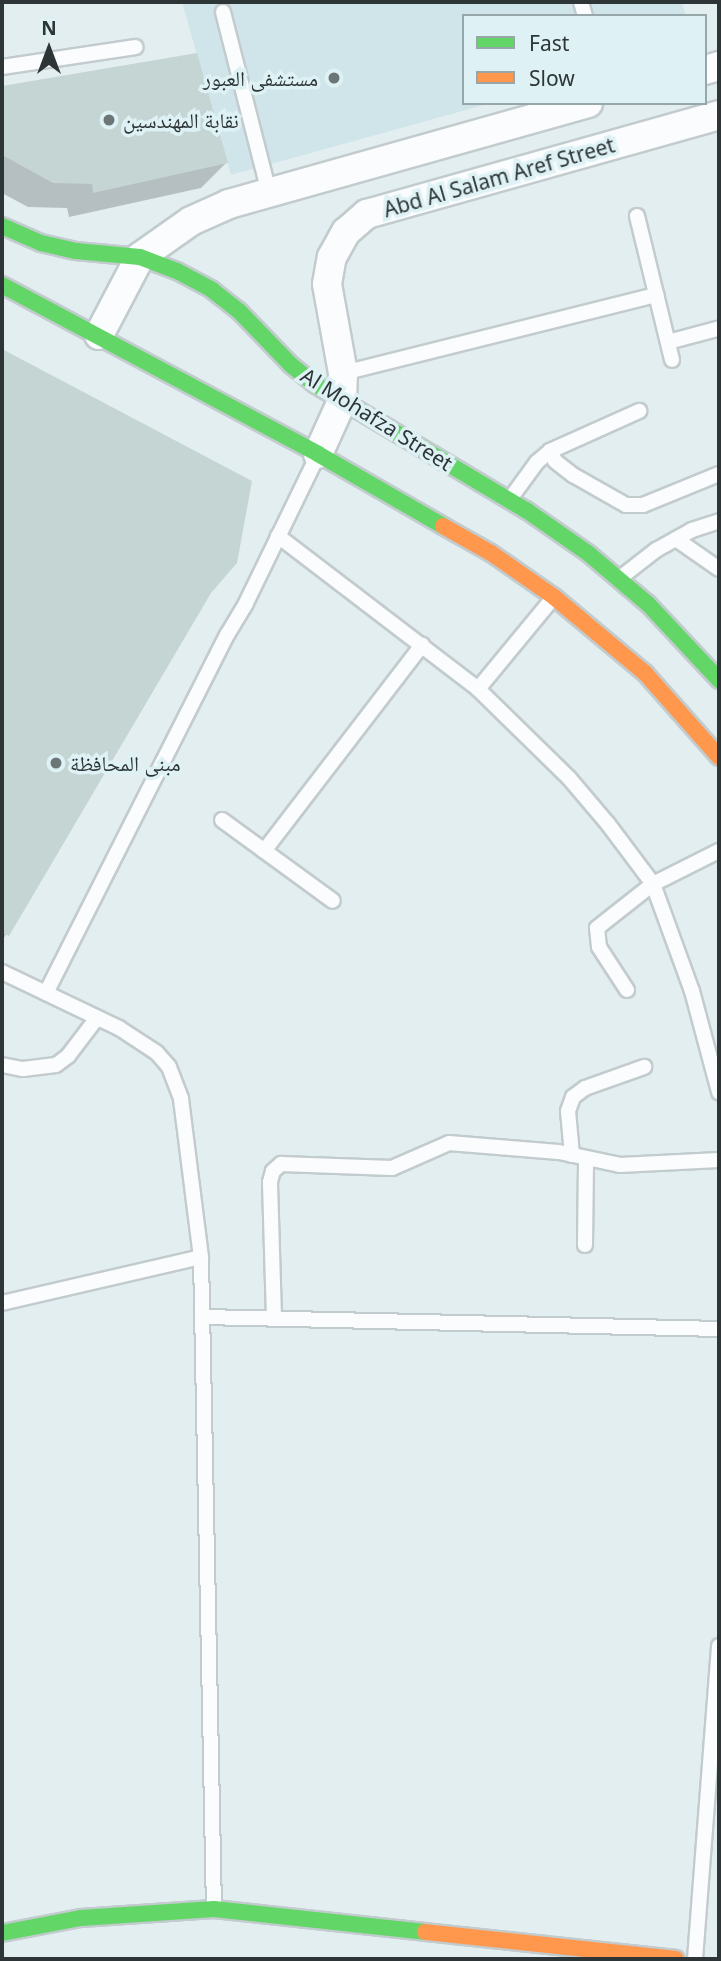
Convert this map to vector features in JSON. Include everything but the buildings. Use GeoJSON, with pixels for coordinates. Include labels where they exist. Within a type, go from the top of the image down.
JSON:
{"type":"FeatureCollection","features":[{"type":"Feature","properties":{"kind":"main road","name":"Al Mohafza Street"},"geometry":{"type":"LineString","coordinates":[[2,226],[41,243],[76,251],[140,257],[177,271],[212,290],[239,311],[291,365],[342,401],[510,500],[589,554],[648,604],[719,680]]}},
{"type":"Feature","properties":{"kind":"main road"},"geometry":{"type":"LineString","coordinates":[[2,285],[318,454],[491,553],[554,597],[645,673],[719,757]]}},
{"type":"Feature","properties":{"kind":"main road"},"geometry":{"type":"LineString","coordinates":[[2,1933],[81,1918],[214,1909],[560,1953],[676,1959]]}},
{"type":"Feature","properties":{"kind":"street"},"geometry":{"type":"LineString","coordinates":[[99,335],[140,257],[191,221],[229,204],[581,105]]}},
{"type":"Feature","properties":{"kind":"street","name":"Abd Al Salam Aref Street"},"geometry":{"type":"LineString","coordinates":[[318,454],[342,401],[343,373],[327,284],[332,257],[346,232],[367,214],[719,115]]}},
{"type":"Feature","properties":{"kind":"lane"},"geometry":{"type":"LineString","coordinates":[[223,12],[270,193]]}},
{"type":"Feature","properties":{"kind":"lane"},"geometry":{"type":"LineString","coordinates":[[2,67],[136,47]]}},
{"type":"Feature","properties":{"kind":"lane"},"geometry":{"type":"LineString","coordinates":[[637,216],[672,360]]}},
{"type":"Feature","properties":{"kind":"lane"},"geometry":{"type":"LineString","coordinates":[[343,373],[656,295]]}},
{"type":"Feature","properties":{"kind":"lane"},"geometry":{"type":"LineString","coordinates":[[668,342],[717,329]]}},
{"type":"Feature","properties":{"kind":"lane"},"geometry":{"type":"LineString","coordinates":[[510,500],[537,463],[550,451],[639,411]]}},
{"type":"Feature","properties":{"kind":"lane"},"geometry":{"type":"LineString","coordinates":[[550,451],[555,461],[573,475],[626,505],[643,505],[719,474]]}},
{"type":"Feature","properties":{"kind":"lane"},"geometry":{"type":"LineString","coordinates":[[46,993],[227,635],[246,603],[318,454]]}},
{"type":"Feature","properties":{"kind":"lane"},"geometry":{"type":"LineString","coordinates":[[619,579],[656,550],[719,521]]}},
{"type":"Feature","properties":{"kind":"lane"},"geometry":{"type":"LineString","coordinates":[[278,536],[478,689],[569,778],[653,884],[692,991],[719,1092]]}},
{"type":"Feature","properties":{"kind":"lane"},"geometry":{"type":"LineString","coordinates":[[676,539],[719,569]]}},
{"type":"Feature","properties":{"kind":"lane"},"geometry":{"type":"LineString","coordinates":[[478,689],[554,597]]}},
{"type":"Feature","properties":{"kind":"lane"},"geometry":{"type":"LineString","coordinates":[[264,851],[422,645]]}},
{"type":"Feature","properties":{"kind":"lane"},"geometry":{"type":"LineString","coordinates":[[222,820],[333,901]]}},
{"type":"Feature","properties":{"kind":"lane"},"geometry":{"type":"LineString","coordinates":[[627,990],[599,947],[597,928],[653,884],[719,851]]}},
{"type":"Feature","properties":{"kind":"lane"},"geometry":{"type":"LineString","coordinates":[[2,972],[97,1018],[157,1053],[176,1082],[190,1154],[201,1257],[214,1909]]}},
{"type":"Feature","properties":{"kind":"lane"},"geometry":{"type":"LineString","coordinates":[[2,1065],[23,1069],[56,1065],[68,1056],[97,1018]]}},
{"type":"Feature","properties":{"kind":"lane"},"geometry":{"type":"LineString","coordinates":[[572,1155],[568,1111],[573,1097],[585,1088],[644,1067]]}},
{"type":"Feature","properties":{"kind":"lane"},"geometry":{"type":"LineString","coordinates":[[274,1318],[270,1182],[274,1171],[281,1164],[392,1168],[449,1143],[572,1155],[620,1166],[719,1160]]}},
{"type":"Feature","properties":{"kind":"lane"},"geometry":{"type":"LineString","coordinates":[[585,1245],[586,1160]]}},
{"type":"Feature","properties":{"kind":"lane"},"geometry":{"type":"LineString","coordinates":[[2,1303],[201,1257]]}},
{"type":"Feature","properties":{"kind":"lane"},"geometry":{"type":"LineString","coordinates":[[203,1317],[719,1329]]}},
{"type":"Feature","properties":{"kind":"lane"},"geometry":{"type":"LineString","coordinates":[[695,1959],[719,1646]]}},
{"type":"Feature","properties":{"kind":"shaded area","name":"مستشفى العبور"},"geometry":{"type":"Polygon","coordinates":[[[182,2],[682,2],[685,14],[462,14],[462,105],[484,105],[231,175],[182,2]]]}},
{"type":"Feature","properties":{"kind":"traffic: fast"},"geometry":{"type":"LineString","coordinates":[[2,226],[41,243],[76,251],[140,257],[177,271],[212,290],[239,311],[291,365],[316,385],[526,510],[589,554],[648,604],[719,680]]}},
{"type":"Feature","properties":{"kind":"traffic: fast"},"geometry":{"type":"LineString","coordinates":[[2,285],[318,454],[443,526]]}},
{"type":"Feature","properties":{"kind":"traffic: fast"},"geometry":{"type":"LineString","coordinates":[[2,1933],[81,1918],[214,1909],[425,1932]]}},
{"type":"Feature","properties":{"kind":"traffic: slow"},"geometry":{"type":"LineString","coordinates":[[443,526],[491,553],[554,597],[645,673],[719,757]]}},
{"type":"Feature","properties":{"kind":"traffic: slow"},"geometry":{"type":"LineString","coordinates":[[425,1932],[676,1959]]}},
{"type":"Feature","properties":{"kind":"place","name":"مستشفى العبور"},"geometry":{"type":"Point","coordinates":[334,78]}},
{"type":"Feature","properties":{"kind":"place","name":"نقابة المهندسين"},"geometry":{"type":"Point","coordinates":[109,120]}},
{"type":"Feature","properties":{"kind":"place","name":"مبنى المحافظة"},"geometry":{"type":"Point","coordinates":[56,763]}}]}
